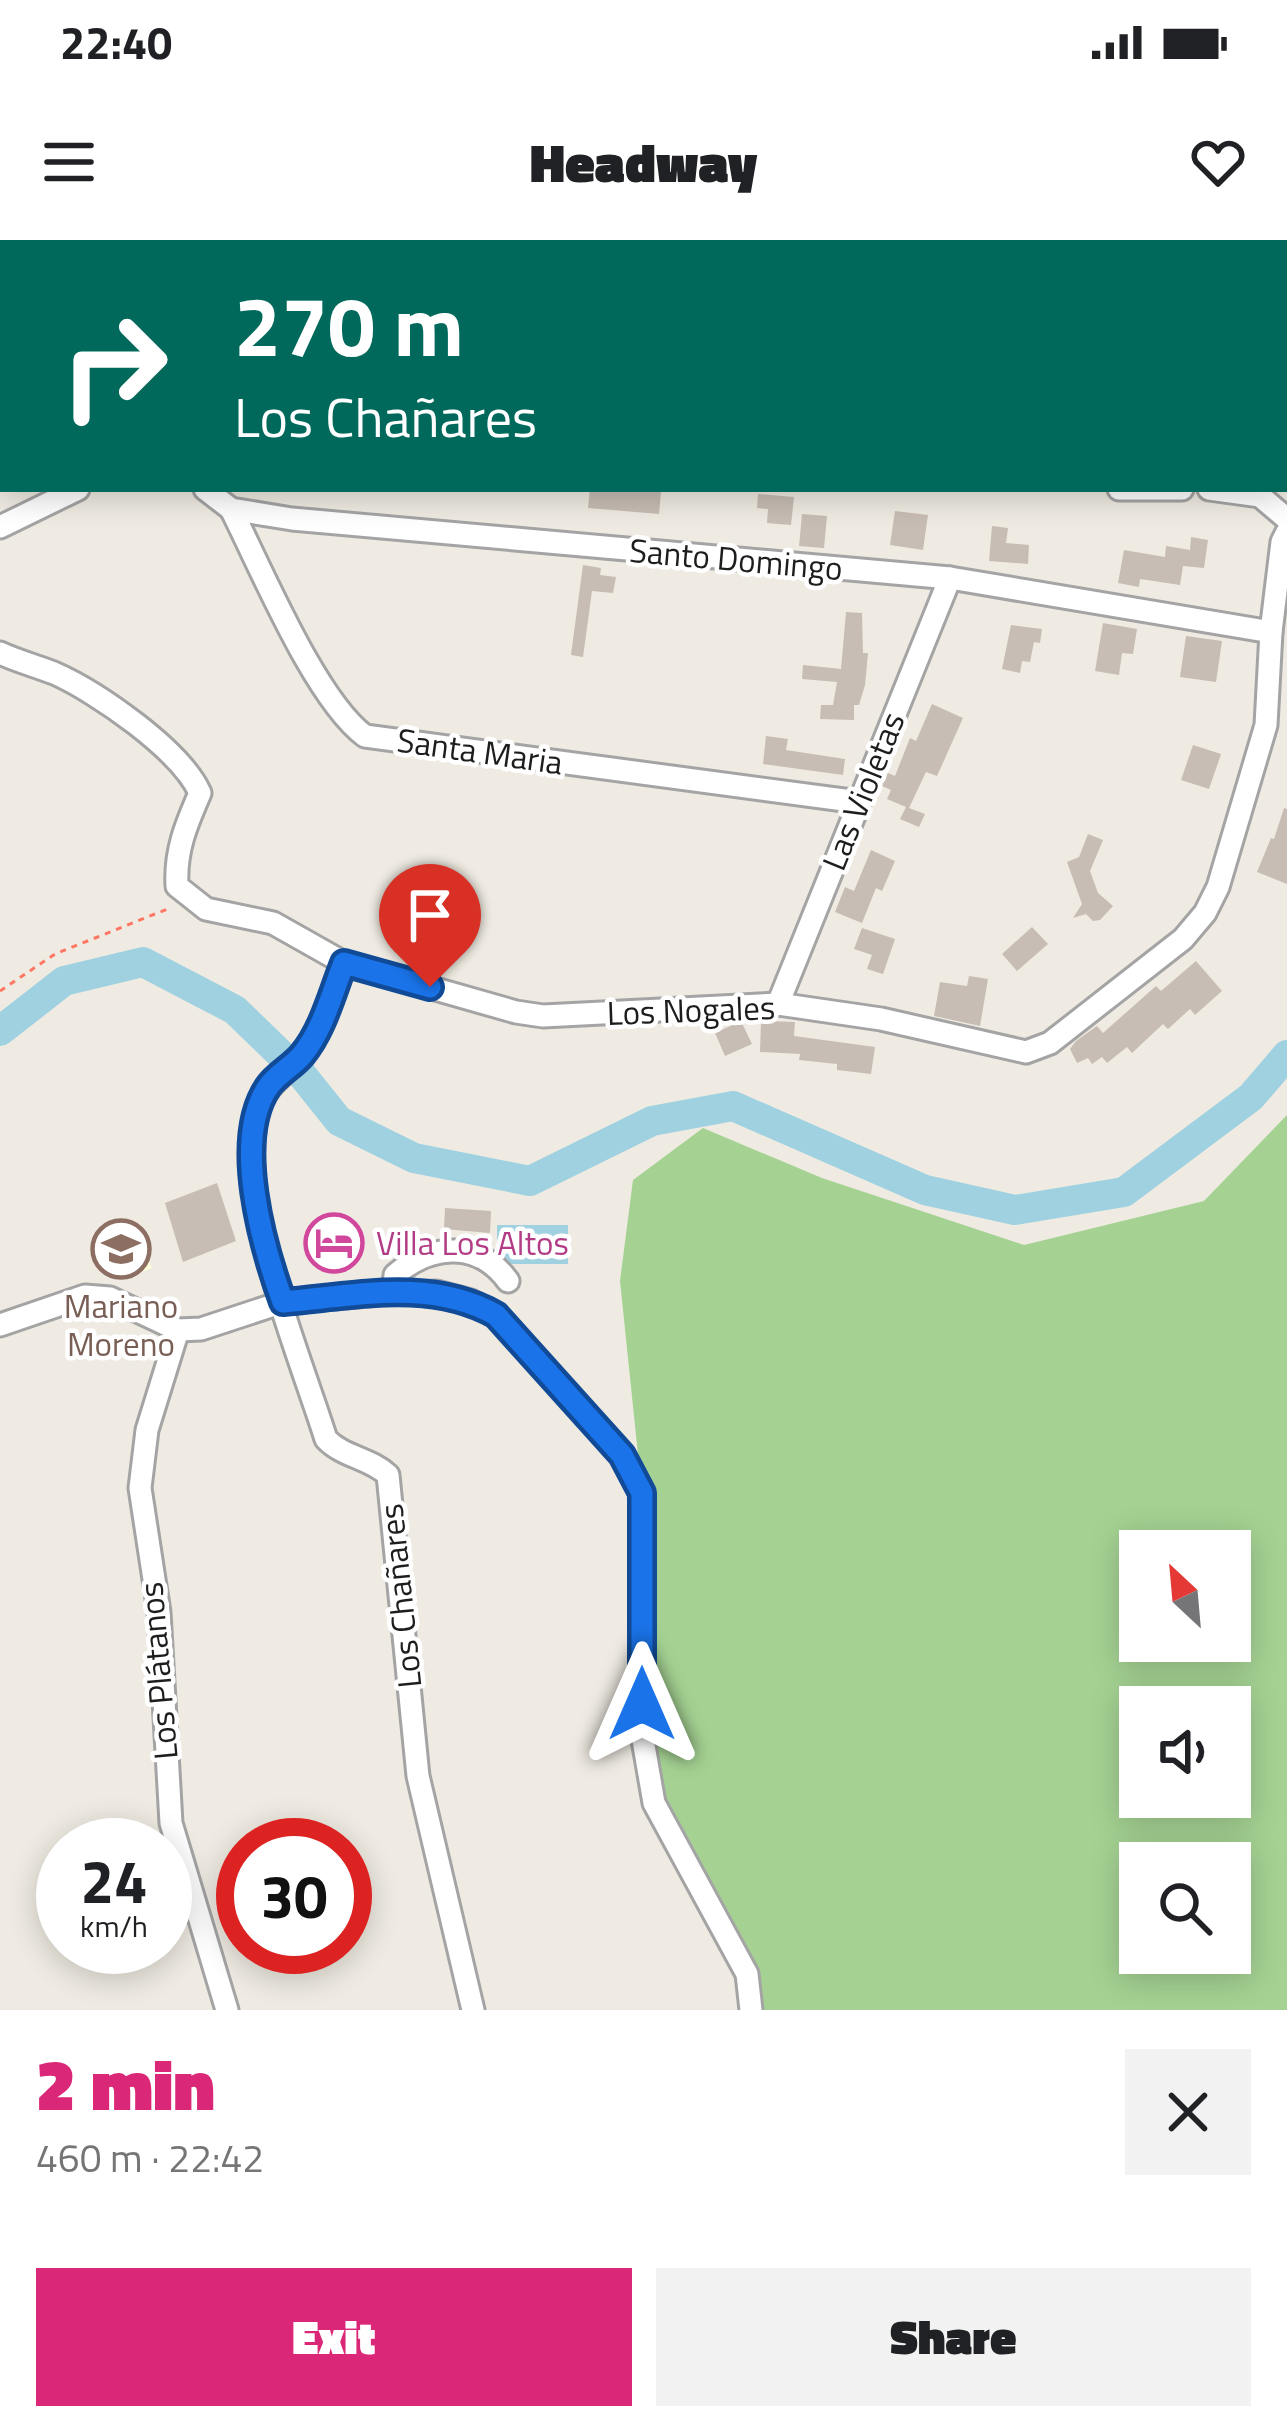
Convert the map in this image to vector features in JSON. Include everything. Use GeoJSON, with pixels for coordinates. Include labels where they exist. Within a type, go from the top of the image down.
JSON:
{"type":"FeatureCollection","features":[{"type":"Feature","properties":{"kind":"street"},"geometry":{"type":"LineString","coordinates":[[0,527],[72,492]]}},
{"type":"Feature","properties":{"kind":"street","name":"Santo Domingo"},"geometry":{"type":"LineString","coordinates":[[210,492],[231,509],[292,519],[950,578],[1270,632]]}},
{"type":"Feature","properties":{"kind":"street"},"geometry":{"type":"LineString","coordinates":[[1231,492],[1260,496],[1287,518]]}},
{"type":"Feature","properties":{"kind":"street","name":"Santa Maria"},"geometry":{"type":"LineString","coordinates":[[231,509],[344,721],[365,736],[859,802]]}},
{"type":"Feature","properties":{"kind":"street","name":"Los Nogales"},"geometry":{"type":"LineString","coordinates":[[192,901],[206,909],[273,923],[344,963],[544,1016],[778,1004],[881,1019],[1026,1052],[1051,1043],[1183,939],[1219,887],[1266,725],[1270,632],[1287,532]]}},
{"type":"Feature","properties":{"kind":"street","name":"Las Violetas"},"geometry":{"type":"LineString","coordinates":[[778,1004],[950,578]]}},
{"type":"Feature","properties":{"kind":"street"},"geometry":{"type":"LineString","coordinates":[[0,653],[58,675],[149,734],[192,775],[200,793],[181,836],[176,862],[177,886],[192,901]]}},
{"type":"Feature","properties":{"kind":"street","name":"Los Chañares"},"geometry":{"type":"LineString","coordinates":[[344,963],[319,1026],[302,1055],[269,1086],[258,1110],[253,1144],[259,1227],[326,1439],[380,1466],[388,1475],[418,1776],[473,2010]]}},
{"type":"Feature","properties":{"kind":"street"},"geometry":{"type":"LineString","coordinates":[[394,1292],[395,1275],[408,1263],[453,1249],[470,1250],[486,1259],[508,1281]]}},
{"type":"Feature","properties":{"kind":"street"},"geometry":{"type":"LineString","coordinates":[[0,1324],[86,1296],[110,1298],[178,1330],[200,1329],[283,1302],[394,1292],[436,1292],[471,1301],[496,1315],[622,1455],[642,1493],[642,1734],[654,1803],[747,1975],[751,2010]]}},
{"type":"Feature","properties":{"kind":"street","name":"Los Plátanos"},"geometry":{"type":"LineString","coordinates":[[178,1330],[147,1430],[140,1488],[159,1612],[171,1823],[227,2010]]}},
{"type":"Feature","properties":{"kind":"path"},"geometry":{"type":"LineString","coordinates":[[0,991],[55,954],[192,901]]}},
{"type":"Feature","properties":{"kind":"shaded area","name":"Mariano Moreno"},"geometry":{"type":"Polygon","coordinates":[[[133,1220],[152,1268],[131,1276],[125,1263],[105,1270],[92,1237],[133,1220]]]}},
{"type":"Feature","properties":{"kind":"green space"},"geometry":{"type":"Polygon","coordinates":[[[1287,1115],[1287,2010],[751,2010],[751,1998],[654,1803],[642,1493],[620,1281],[633,1180],[703,1128],[822,1178],[1024,1245],[1204,1201],[1287,1115]]]}},
{"type":"Feature","properties":{"kind":"water"},"geometry":{"type":"Polygon","coordinates":[[[497,1225],[568,1225],[568,1264],[497,1264],[497,1225]]]}},
{"type":"Feature","properties":{"kind":"building"},"geometry":{"type":"Polygon","coordinates":[[[590,492],[661,492],[659,514],[588,508],[590,492]]]}},
{"type":"Feature","properties":{"kind":"building"},"geometry":{"type":"Polygon","coordinates":[[[758,494],[794,497],[791,525],[767,523],[768,509],[757,508],[758,494]]]}},
{"type":"Feature","properties":{"kind":"building"},"geometry":{"type":"Polygon","coordinates":[[[895,511],[928,515],[923,550],[890,545],[895,511]]]}},
{"type":"Feature","properties":{"kind":"building"},"geometry":{"type":"Polygon","coordinates":[[[802,514],[827,516],[824,548],[799,546],[802,514]]]}},
{"type":"Feature","properties":{"kind":"building"},"geometry":{"type":"Polygon","coordinates":[[[992,526],[1008,528],[1006,543],[1029,545],[1028,564],[989,561],[992,526]]]}},
{"type":"Feature","properties":{"kind":"building"},"geometry":{"type":"Polygon","coordinates":[[[1191,537],[1208,540],[1204,568],[1183,566],[1180,585],[1140,579],[1139,587],[1118,583],[1124,550],[1165,557],[1166,546],[1190,550],[1191,537]]]}},
{"type":"Feature","properties":{"kind":"building"},"geometry":{"type":"Polygon","coordinates":[[[583,565],[616,577],[613,593],[592,591],[583,657],[571,655],[583,565]]]}},
{"type":"Feature","properties":{"kind":"building"},"geometry":{"type":"Polygon","coordinates":[[[846,612],[862,613],[863,653],[868,653],[865,685],[859,705],[854,705],[854,720],[820,719],[821,705],[833,705],[837,682],[802,679],[803,665],[841,669],[846,612]]]}},
{"type":"Feature","properties":{"kind":"building"},"geometry":{"type":"Polygon","coordinates":[[[1103,623],[1137,629],[1133,654],[1122,653],[1119,675],[1095,671],[1103,623]]]}},
{"type":"Feature","properties":{"kind":"building"},"geometry":{"type":"Polygon","coordinates":[[[1011,625],[1042,629],[1040,643],[1034,642],[1030,662],[1022,661],[1020,673],[1002,669],[1011,625]]]}},
{"type":"Feature","properties":{"kind":"building"},"geometry":{"type":"Polygon","coordinates":[[[1186,636],[1222,641],[1216,682],[1180,677],[1186,636]]]}},
{"type":"Feature","properties":{"kind":"building"},"geometry":{"type":"Polygon","coordinates":[[[932,704],[963,718],[937,776],[926,772],[909,808],[925,814],[919,827],[900,819],[906,807],[887,799],[891,790],[882,786],[888,773],[895,776],[910,738],[916,741],[932,704]]]}},
{"type":"Feature","properties":{"kind":"building"},"geometry":{"type":"Polygon","coordinates":[[[766,736],[788,739],[786,750],[845,759],[843,775],[763,764],[766,736]]]}},
{"type":"Feature","properties":{"kind":"building"},"geometry":{"type":"Polygon","coordinates":[[[1193,745],[1221,754],[1209,789],[1181,780],[1193,745]]]}},
{"type":"Feature","properties":{"kind":"building"},"geometry":{"type":"Polygon","coordinates":[[[1287,809],[1287,884],[1257,872],[1287,809]]]}},
{"type":"Feature","properties":{"kind":"building"},"geometry":{"type":"Polygon","coordinates":[[[1088,834],[1103,840],[1090,871],[1098,893],[1113,906],[1093,921],[1086,914],[1073,918],[1082,904],[1067,862],[1079,857],[1088,834]]]}},
{"type":"Feature","properties":{"kind":"building"},"geometry":{"type":"Polygon","coordinates":[[[871,850],[895,861],[882,891],[876,888],[862,923],[835,912],[845,887],[854,891],[871,850]]]}},
{"type":"Feature","properties":{"kind":"building"},"geometry":{"type":"Polygon","coordinates":[[[1032,927],[1048,944],[1017,971],[1002,954],[1032,927]]]}},
{"type":"Feature","properties":{"kind":"building"},"geometry":{"type":"Polygon","coordinates":[[[862,928],[895,939],[883,974],[867,969],[872,955],[854,949],[862,928]]]}},
{"type":"Feature","properties":{"kind":"building"},"geometry":{"type":"Polygon","coordinates":[[[1196,961],[1222,991],[1195,1015],[1190,1009],[1168,1029],[1163,1024],[1132,1053],[1127,1047],[1107,1063],[1102,1057],[1092,1064],[1088,1058],[1077,1063],[1070,1049],[1076,1041],[1097,1026],[1103,1033],[1156,986],[1161,991],[1196,961]]]}},
{"type":"Feature","properties":{"kind":"building"},"geometry":{"type":"Polygon","coordinates":[[[969,976],[988,979],[980,1026],[934,1016],[940,982],[967,986],[969,976]]]}},
{"type":"Feature","properties":{"kind":"building"},"geometry":{"type":"Polygon","coordinates":[[[741,1021],[752,1044],[725,1056],[715,1033],[741,1021]]]}},
{"type":"Feature","properties":{"kind":"building"},"geometry":{"type":"Polygon","coordinates":[[[761,1021],[795,1022],[794,1036],[875,1047],[871,1074],[799,1060],[800,1054],[760,1052],[761,1021]]]}},
{"type":"Feature","properties":{"kind":"building"},"geometry":{"type":"Polygon","coordinates":[[[217,1183],[236,1241],[183,1262],[165,1203],[217,1183]]]}},
{"type":"Feature","properties":{"kind":"building"},"geometry":{"type":"Polygon","coordinates":[[[445,1208],[491,1211],[490,1233],[444,1229],[445,1208]]]}},
{"type":"Feature","properties":{"kind":"waterway"},"geometry":{"type":"LineString","coordinates":[[0,1031],[64,981],[143,962],[235,1010],[303,1076],[339,1121],[414,1158],[530,1181],[652,1121],[733,1106],[925,1190],[1015,1210],[1124,1192],[1251,1097],[1287,1055]]}},
{"type":"Feature","properties":{"kind":"place","name":"Villa Los Altos"},"geometry":{"type":"Point","coordinates":[334,1243]}},
{"type":"Feature","properties":{"kind":"place","name":"Mariano Moreno"},"geometry":{"type":"Point","coordinates":[121,1249]}},
{"type":"Feature","properties":{"kind":"route"},"geometry":{"type":"LineString","coordinates":[[430,987],[344,963],[319,1026],[302,1055],[269,1086],[258,1110],[253,1144],[265,1251],[283,1302],[436,1292],[471,1301],[496,1315],[622,1455],[642,1493],[642,1704]]}}]}
